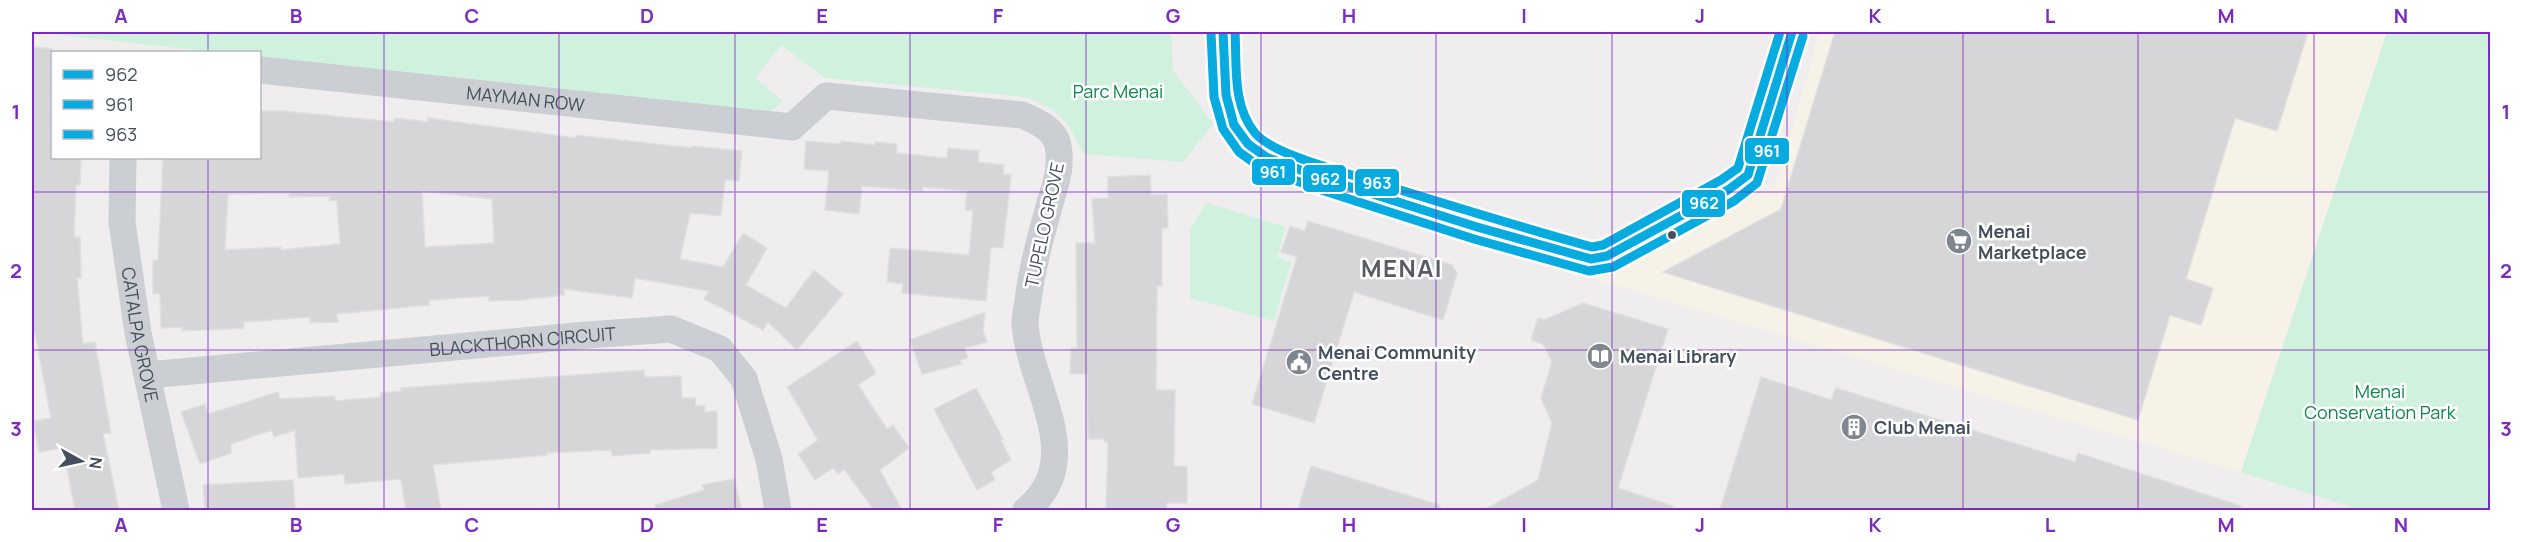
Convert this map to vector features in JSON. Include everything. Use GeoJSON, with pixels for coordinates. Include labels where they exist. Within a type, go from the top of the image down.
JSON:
{"type":"FeatureCollection","features":[{"type":"Feature","properties":{"kind":"street"},"geometry":{"type":"LineString","coordinates":[[1223,32],[1226,95],[1234,125],[1248,144],[1266,157],[1322,178],[1477,227],[1591,259],[1607,256],[1728,190],[1748,175],[1792,32]]}},
{"type":"Feature","properties":{"kind":"street","name":"MAYMAN ROW"},"geometry":{"type":"LineString","coordinates":[[261,70],[792,127]]}},
{"type":"Feature","properties":{"kind":"street","name":"TUPELO GROVE"},"geometry":{"type":"LineString","coordinates":[[792,127],[826,96],[1022,115],[1042,123],[1058,142],[1061,165],[1032,271],[1025,323],[1034,367],[1054,436],[1056,458],[1049,484],[1026,510]]}},
{"type":"Feature","properties":{"kind":"street","name":"CATALPA GROVE"},"geometry":{"type":"LineString","coordinates":[[123,159],[122,222],[138,333],[176,510]]}},
{"type":"Feature","properties":{"kind":"street","name":"BLACKTHORN CIRCUIT"},"geometry":{"type":"LineString","coordinates":[[148,375],[587,335],[671,330],[720,349],[744,379],[769,459],[778,510]]}},
{"type":"Feature","properties":{"kind":"shaded area","name":"Menai Marketplace"},"geometry":{"type":"Polygon","coordinates":[[[1820,32],[2387,32],[2241,472],[1594,279],[1775,186],[1820,32]]]}},
{"type":"Feature","properties":{"kind":"green space","name":"Parc Menai"},"geometry":{"type":"Polygon","coordinates":[[[32,32],[1171,32],[1173,70],[1213,124],[1183,162],[1084,154],[1062,118],[1047,107],[1025,97],[825,78],[781,45],[755,78],[783,101],[770,112],[261,57],[261,51],[206,51],[32,32]]]}},
{"type":"Feature","properties":{"kind":"green space","name":"Menai Conservation Park"},"geometry":{"type":"Polygon","coordinates":[[[2387,32],[2490,32],[2490,510],[2361,510],[2241,472],[2387,32]]]}},
{"type":"Feature","properties":{"kind":"green space"},"geometry":{"type":"Polygon","coordinates":[[[1206,203],[1286,227],[1277,257],[1291,262],[1274,321],[1190,298],[1190,229],[1206,203]]]}},
{"type":"Feature","properties":{"kind":"building","name":"Menai Marketplace"},"geometry":{"type":"Polygon","coordinates":[[[1835,32],[2308,32],[2277,131],[2235,118],[2186,279],[2213,288],[2201,325],[2170,315],[2138,420],[1663,272],[1781,209],[1835,32]]]}},
{"type":"Feature","properties":{"kind":"building"},"geometry":{"type":"Polygon","coordinates":[[[32,47],[52,49],[51,159],[81,159],[80,185],[76,185],[74,237],[80,237],[81,278],[77,278],[83,344],[95,342],[111,433],[103,434],[119,510],[75,510],[63,448],[39,452],[33,421],[51,418],[35,333],[32,334],[32,47]]]}},
{"type":"Feature","properties":{"kind":"building"},"geometry":{"type":"Polygon","coordinates":[[[261,111],[283,111],[394,122],[395,118],[428,122],[428,118],[576,138],[576,135],[692,148],[692,146],[742,151],[739,181],[725,180],[721,216],[690,213],[680,259],[723,267],[743,233],[767,248],[746,285],[786,308],[814,270],[843,294],[797,350],[768,322],[763,330],[704,299],[709,291],[635,278],[632,298],[564,289],[565,295],[520,300],[489,301],[489,296],[429,300],[429,305],[337,314],[338,322],[310,323],[310,317],[244,322],[244,328],[182,331],[182,327],[161,328],[160,294],[153,294],[153,261],[158,260],[163,159],[261,159],[261,111]],[[422,191],[425,247],[494,243],[492,199],[422,191]],[[289,193],[228,194],[225,250],[281,247],[281,250],[340,244],[337,201],[329,200],[330,196],[289,197],[289,193]]]}},
{"type":"Feature","properties":{"kind":"building"},"geometry":{"type":"Polygon","coordinates":[[[806,141],[841,144],[841,141],[875,145],[875,142],[897,144],[896,153],[947,158],[948,148],[979,151],[978,162],[1004,165],[1003,174],[1011,175],[1003,248],[991,247],[986,301],[902,293],[903,284],[887,282],[890,248],[969,255],[973,211],[965,210],[967,191],[923,187],[922,191],[862,186],[859,214],[825,210],[829,171],[804,169],[806,141]]]}},
{"type":"Feature","properties":{"kind":"building"},"geometry":{"type":"Polygon","coordinates":[[[1150,175],[1151,195],[1167,194],[1168,228],[1162,228],[1162,286],[1157,286],[1156,390],[1175,390],[1174,466],[1187,466],[1187,503],[1167,503],[1166,510],[1106,510],[1108,442],[1105,442],[1105,439],[1088,439],[1087,374],[1070,374],[1071,348],[1077,348],[1076,243],[1095,243],[1092,199],[1108,198],[1108,177],[1150,175]]]}},
{"type":"Feature","properties":{"kind":"building","name":"Menai Community Centre"},"geometry":{"type":"Polygon","coordinates":[[[1308,221],[1452,265],[1457,273],[1443,320],[1354,292],[1314,423],[1252,404],[1297,257],[1281,252],[1290,226],[1305,231],[1308,221]]]}},
{"type":"Feature","properties":{"kind":"building"},"geometry":{"type":"Polygon","coordinates":[[[1583,303],[1668,329],[1618,488],[1673,506],[1672,510],[1484,510],[1538,480],[1552,423],[1541,398],[1552,362],[1543,344],[1531,340],[1538,318],[1544,320],[1583,303]]]}},
{"type":"Feature","properties":{"kind":"building"},"geometry":{"type":"Polygon","coordinates":[[[985,312],[983,331],[987,342],[965,348],[968,358],[960,360],[962,364],[922,374],[910,340],[985,312]]]}},
{"type":"Feature","properties":{"kind":"building"},"geometry":{"type":"Polygon","coordinates":[[[857,341],[876,373],[858,385],[887,429],[893,425],[909,448],[880,470],[902,510],[874,510],[844,469],[838,474],[833,468],[815,480],[798,454],[818,440],[787,387],[857,341]]]}},
{"type":"Feature","properties":{"kind":"building"},"geometry":{"type":"Polygon","coordinates":[[[644,370],[645,377],[681,376],[682,398],[695,398],[696,406],[705,405],[705,412],[717,411],[717,448],[650,450],[650,453],[612,456],[611,450],[547,453],[547,455],[433,465],[441,510],[406,510],[401,479],[345,484],[344,474],[298,478],[295,430],[274,437],[272,430],[231,444],[231,453],[200,464],[181,412],[205,404],[208,414],[278,392],[280,399],[335,396],[335,401],[381,397],[380,393],[401,391],[401,388],[644,370]]]}},
{"type":"Feature","properties":{"kind":"building","name":"Club Menai"},"geometry":{"type":"Polygon","coordinates":[[[1761,377],[1831,400],[1836,388],[2075,462],[2078,453],[2241,506],[2240,510],[1720,510],[1761,377]]]}},
{"type":"Feature","properties":{"kind":"building"},"geometry":{"type":"Polygon","coordinates":[[[976,388],[1003,439],[1001,440],[1011,460],[991,472],[995,480],[977,490],[934,409],[976,388]]]}},
{"type":"Feature","properties":{"kind":"building"},"geometry":{"type":"Polygon","coordinates":[[[1311,466],[1440,505],[1439,510],[1298,510],[1311,466]]]}},
{"type":"Feature","properties":{"kind":"building"},"geometry":{"type":"Polygon","coordinates":[[[734,479],[742,510],[656,510],[655,505],[704,490],[702,485],[734,479]]]}},
{"type":"Feature","properties":{"kind":"building"},"geometry":{"type":"Polygon","coordinates":[[[293,480],[295,510],[205,510],[203,485],[293,480]]]}},
{"type":"Feature","properties":{"kind":"transit line","name":"962"},"geometry":{"type":"LineString","coordinates":[[1223,32],[1226,95],[1234,125],[1248,144],[1266,157],[1322,178],[1477,227],[1591,259],[1607,256],[1728,190],[1748,175],[1792,32]]}},
{"type":"Feature","properties":{"kind":"transit line","name":"963"},"geometry":{"type":"LineString","coordinates":[[1235,32],[1237,84],[1242,110],[1255,133],[1264,141],[1291,155],[1324,167],[1592,247],[1603,245],[1721,180],[1738,168],[1780,32]]}},
{"type":"Feature","properties":{"kind":"transit line","name":"961"},"geometry":{"type":"LineString","coordinates":[[1211,33],[1214,97],[1223,129],[1239,152],[1260,167],[1318,189],[1474,239],[1589,271],[1613,267],[1734,201],[1757,183],[1803,36]]}},
{"type":"Feature","properties":{"kind":"place","name":"Menai Marketplace"},"geometry":{"type":"Point","coordinates":[1959,241]}},
{"type":"Feature","properties":{"kind":"place","name":"Menai Library"},"geometry":{"type":"Point","coordinates":[1600,356]}},
{"type":"Feature","properties":{"kind":"place","name":"Menai Community Centre"},"geometry":{"type":"Point","coordinates":[1299,362]}},
{"type":"Feature","properties":{"kind":"place","name":"Club Menai"},"geometry":{"type":"Point","coordinates":[1854,427]}},
{"type":"Feature","properties":{"kind":"district","name":"MENAI"},"geometry":{"type":"Point","coordinates":[1402,267]}}]}
